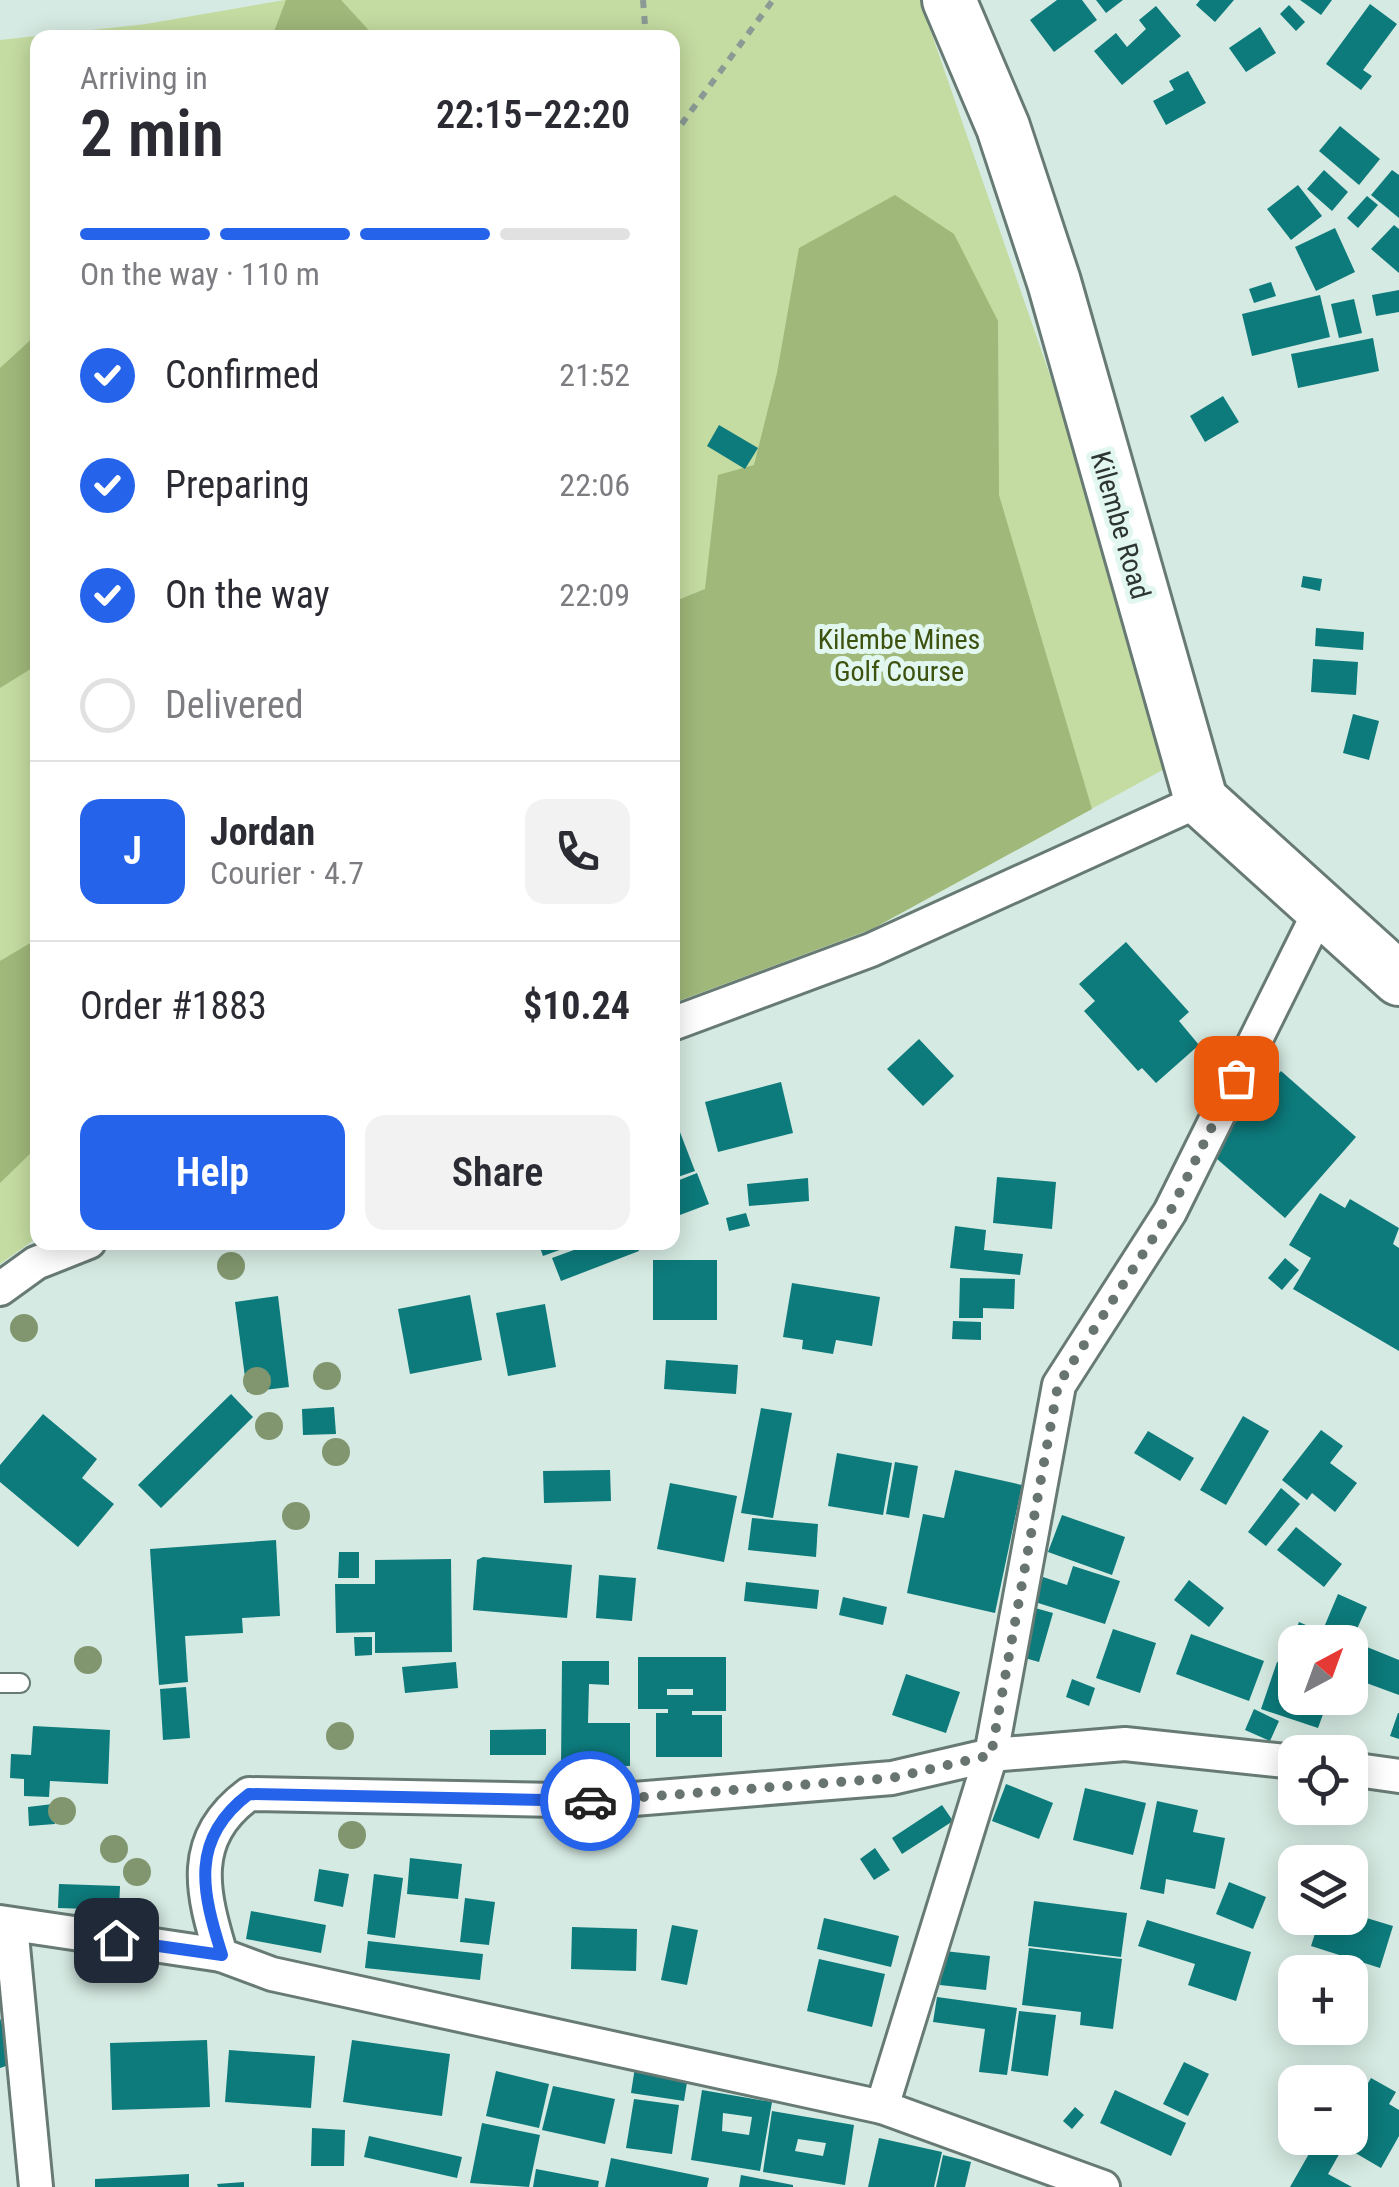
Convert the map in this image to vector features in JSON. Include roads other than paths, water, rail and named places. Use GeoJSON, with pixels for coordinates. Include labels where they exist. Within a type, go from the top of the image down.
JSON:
{"type":"FeatureCollection","features":[{"type":"Feature","properties":{"kind":"main road","name":"Kilembe Road"},"geometry":{"type":"LineString","coordinates":[[949,0],[1004,127],[1054,282],[1201,800]]}},
{"type":"Feature","properties":{"kind":"main road"},"geometry":{"type":"LineString","coordinates":[[1201,800],[1320,912],[1399,979]]}},
{"type":"Feature","properties":{"kind":"street"},"geometry":{"type":"LineString","coordinates":[[680,1021],[871,950],[1201,800]]}},
{"type":"Feature","properties":{"kind":"street"},"geometry":{"type":"LineString","coordinates":[[882,2107],[991,1755],[1058,1385],[1170,1212],[1320,912]]}},
{"type":"Feature","properties":{"kind":"street"},"geometry":{"type":"LineString","coordinates":[[0,1289],[36,1262],[68,1250]]}},
{"type":"Feature","properties":{"kind":"street"},"geometry":{"type":"LineString","coordinates":[[222,1955],[203,1897],[208,1858],[214,1828],[224,1812],[249,1794],[609,1802],[892,1778],[991,1755],[1126,1744],[1278,1760]]}},
{"type":"Feature","properties":{"kind":"street"},"geometry":{"type":"LineString","coordinates":[[1368,1772],[1399,1776]]}},
{"type":"Feature","properties":{"kind":"street"},"geometry":{"type":"LineString","coordinates":[[36,2187],[6,1924],[222,1955],[272,1974],[882,2107],[1103,2187]]}},
{"type":"Feature","properties":{"kind":"lane"},"geometry":{"type":"LineString","coordinates":[[0,1684],[20,1683]]}},
{"type":"Feature","properties":{"kind":"park label","name":"Kilembe Mines Golf Course"},"geometry":{"type":"Point","coordinates":[899,655]}}]}
